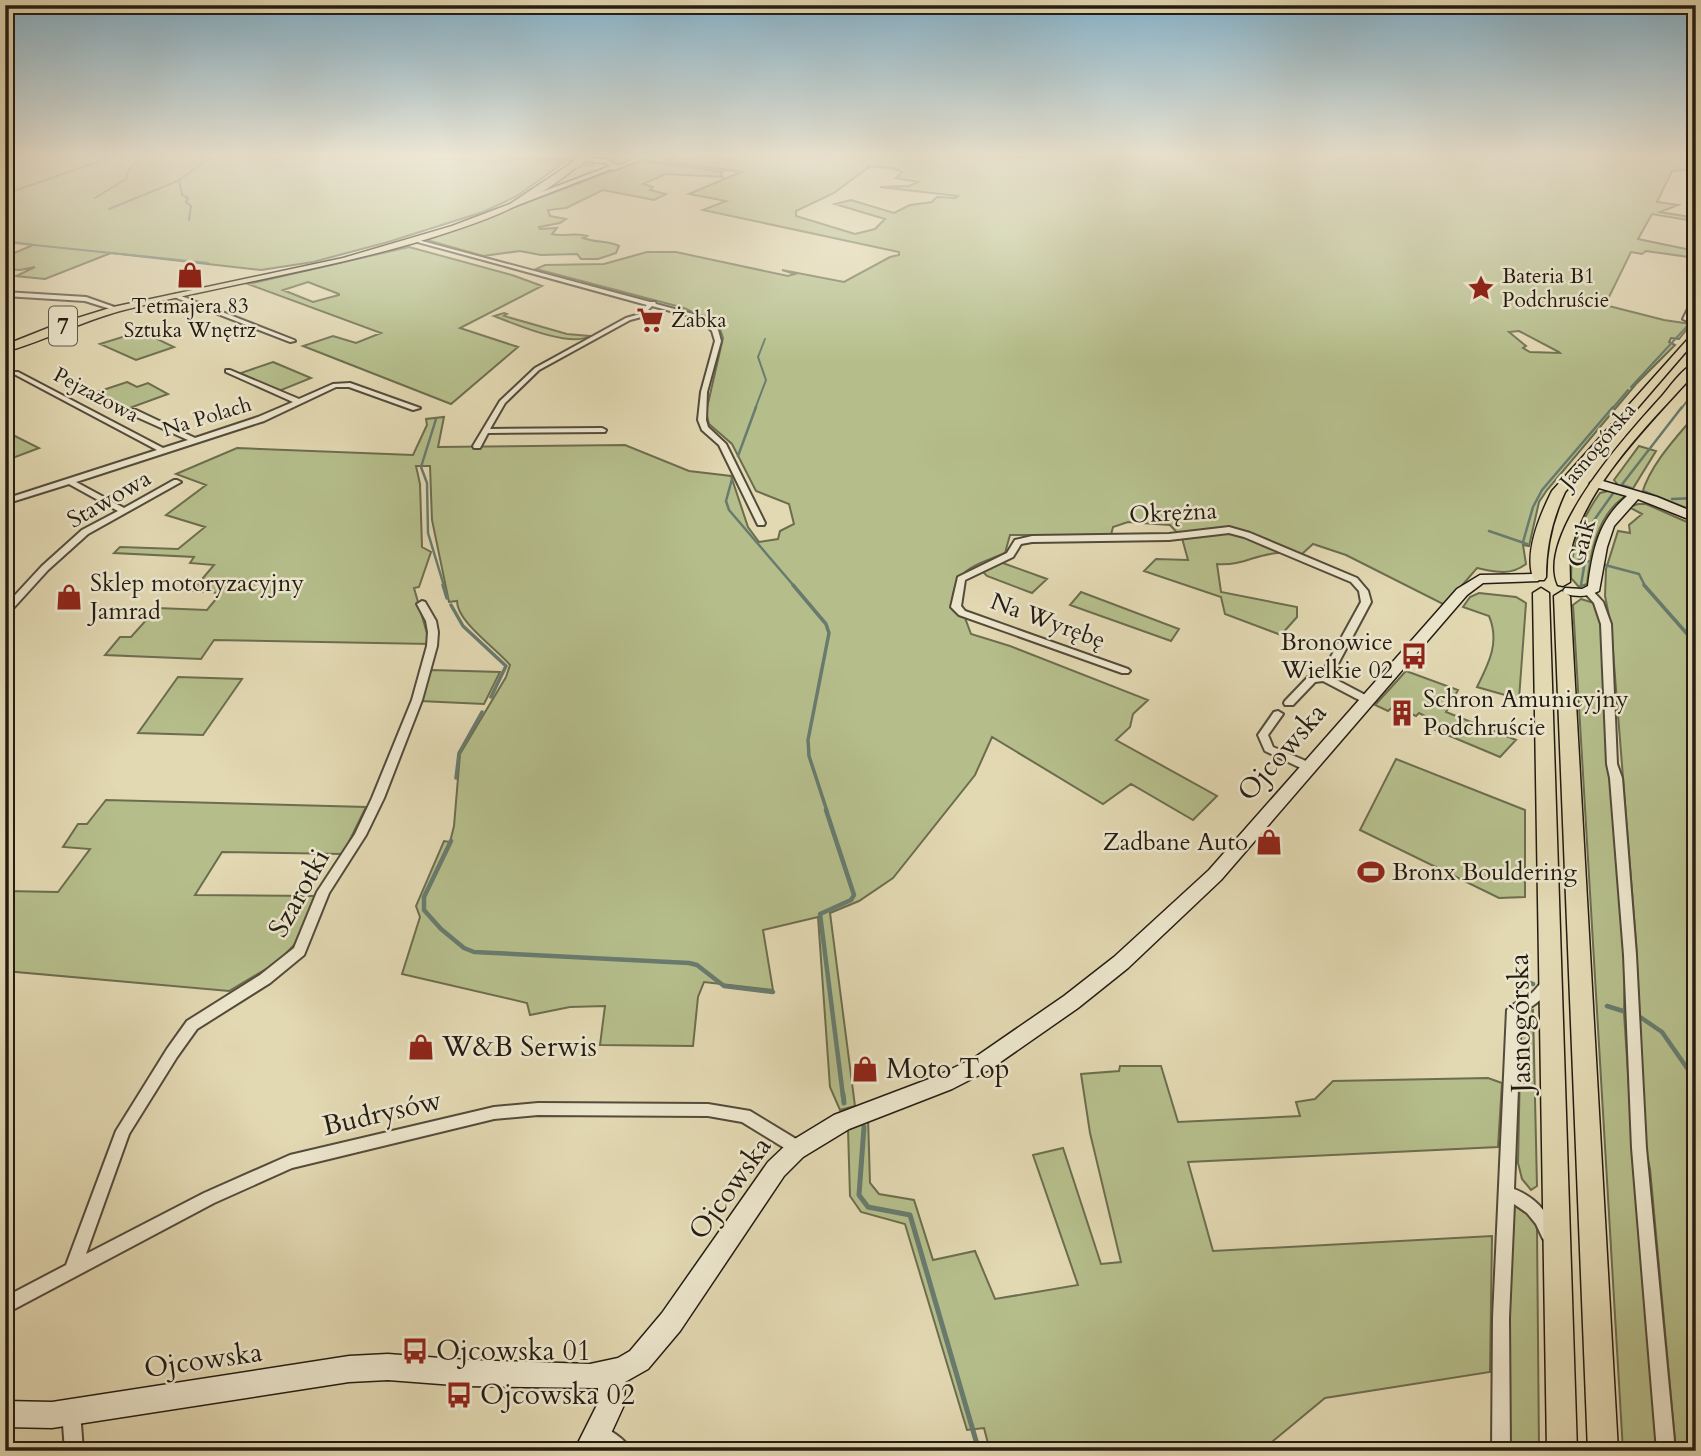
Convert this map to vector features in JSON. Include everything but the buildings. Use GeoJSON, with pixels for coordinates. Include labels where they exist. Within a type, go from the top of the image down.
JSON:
{"type":"FeatureCollection","features":[{"type":"Feature","properties":{"kind":"main road","name":"7"},"geometry":{"type":"LineString","coordinates":[[5,349],[114,307],[176,296],[395,244],[451,225]]}},
{"type":"Feature","properties":{"kind":"main road","name":"7"},"geometry":{"type":"LineString","coordinates":[[5,343],[114,307],[416,240],[464,225]]}},
{"type":"Feature","properties":{"kind":"main road","name":"Jasnogórska"},"geometry":{"type":"LineString","coordinates":[[1603,1451],[1549,587],[1538,549],[1550,509],[1559,491],[1642,392],[1696,333]]}},
{"type":"Feature","properties":{"kind":"main road","name":"Jasnogórska"},"geometry":{"type":"LineString","coordinates":[[1562,1451],[1550,981],[1549,587],[1561,568],[1568,532],[1581,505],[1596,483],[1696,365]]}},
{"type":"Feature","properties":{"kind":"main road"},"geometry":{"type":"LineString","coordinates":[[1642,392],[1667,399]]}},
{"type":"Feature","properties":{"kind":"street"},"geometry":{"type":"LineString","coordinates":[[416,240],[702,318],[715,330],[718,341],[704,391],[701,416],[705,428],[722,444],[761,523]]}},
{"type":"Feature","properties":{"kind":"street"},"geometry":{"type":"LineString","coordinates":[[5,294],[86,299],[114,307]]}},
{"type":"Feature","properties":{"kind":"street"},"geometry":{"type":"LineString","coordinates":[[176,296],[292,341]]}},
{"type":"Feature","properties":{"kind":"street"},"geometry":{"type":"LineString","coordinates":[[1696,299],[1686,319],[1696,323]]}},
{"type":"Feature","properties":{"kind":"street"},"geometry":{"type":"LineString","coordinates":[[477,446],[502,402],[537,369],[628,318],[643,315],[644,310],[653,303]]}},
{"type":"Feature","properties":{"kind":"street"},"geometry":{"type":"LineString","coordinates":[[228,371],[300,402]]}},
{"type":"Feature","properties":{"kind":"street","name":"Pejzażowa"},"geometry":{"type":"LineString","coordinates":[[16,373],[160,449]]}},
{"type":"Feature","properties":{"kind":"street","name":"Na Polach"},"geometry":{"type":"LineString","coordinates":[[5,502],[160,449],[252,422],[335,385],[344,384],[416,408]]}},
{"type":"Feature","properties":{"kind":"street"},"geometry":{"type":"LineString","coordinates":[[133,412],[193,440]]}},
{"type":"Feature","properties":{"kind":"street"},"geometry":{"type":"LineString","coordinates":[[485,431],[602,430]]}},
{"type":"Feature","properties":{"kind":"street"},"geometry":{"type":"LineString","coordinates":[[69,481],[122,510]]}},
{"type":"Feature","properties":{"kind":"street","name":"Stawowa"},"geometry":{"type":"LineString","coordinates":[[5,612],[68,545],[85,531],[177,482]]}},
{"type":"Feature","properties":{"kind":"street","name":"Gaik"},"geometry":{"type":"LineString","coordinates":[[1596,483],[1696,518]]}},
{"type":"Feature","properties":{"kind":"street","name":"Gaik"},"geometry":{"type":"LineString","coordinates":[[1549,587],[1589,592],[1594,588],[1603,533],[1609,520],[1636,495]]}},
{"type":"Feature","properties":{"kind":"street","name":"Okrężna"},"geometry":{"type":"LineString","coordinates":[[957,610],[956,596],[961,579],[1010,555],[1021,540],[1195,536],[1229,530],[1354,580],[1363,591],[1366,603],[1325,678]]}},
{"type":"Feature","properties":{"kind":"street","name":"Ojcowska"},"geometry":{"type":"LineString","coordinates":[[5,1414],[52,1415],[349,1369],[388,1367],[590,1377],[612,1374],[631,1366],[654,1344],[776,1169],[796,1147],[852,1117],[970,1071],[1071,1003],[1181,912],[1468,587],[1549,587]]}},
{"type":"Feature","properties":{"kind":"street"},"geometry":{"type":"LineString","coordinates":[[1589,592],[1598,602],[1606,624],[1612,764],[1616,778],[1630,955],[1639,1148],[1666,1451]]}},
{"type":"Feature","properties":{"kind":"street","name":"Szarotki"},"geometry":{"type":"LineString","coordinates":[[73,1269],[123,1131],[172,1053],[192,1025],[265,979],[299,951],[323,892],[359,835],[378,798],[417,700],[432,646],[433,632],[431,621],[422,604]]}},
{"type":"Feature","properties":{"kind":"street","name":"Na Wyrębę"},"geometry":{"type":"LineString","coordinates":[[957,610],[1125,671]]}},
{"type":"Feature","properties":{"kind":"street"},"geometry":{"type":"LineString","coordinates":[[1289,703],[1312,679],[1325,678],[1367,700]]}},
{"type":"Feature","properties":{"kind":"street"},"geometry":{"type":"LineString","coordinates":[[1278,715],[1263,735],[1269,749],[1309,767]]}},
{"type":"Feature","properties":{"kind":"street"},"geometry":{"type":"LineString","coordinates":[[1501,1451],[1500,1331],[1504,1193],[1513,1080],[1514,1010],[1530,1003],[1550,981]]}},
{"type":"Feature","properties":{"kind":"street","name":"Budrysów"},"geometry":{"type":"LineString","coordinates":[[5,1306],[209,1198],[290,1162],[494,1113],[538,1109],[708,1110],[745,1116],[796,1147]]}},
{"type":"Feature","properties":{"kind":"street"},"geometry":{"type":"LineString","coordinates":[[1504,1193],[1531,1205],[1541,1215],[1558,1254]]}},
{"type":"Feature","properties":{"kind":"street"},"geometry":{"type":"LineString","coordinates":[[612,1374],[611,1405],[593,1442],[622,1451]]}},
{"type":"Feature","properties":{"kind":"street"},"geometry":{"type":"LineString","coordinates":[[71,1411],[74,1451]]}},
{"type":"Feature","properties":{"kind":"green space"},"geometry":{"type":"Polygon","coordinates":[[[5,225],[442,225],[313,262],[261,270],[111,253],[45,279],[16,276],[35,267],[5,269],[5,257],[33,245],[5,241],[5,225]]]}},
{"type":"Feature","properties":{"kind":"green space"},"geometry":{"type":"Polygon","coordinates":[[[467,225],[550,225],[539,227],[557,228],[552,234],[583,235],[587,236],[583,238],[588,240],[619,246],[616,253],[598,259],[581,259],[577,254],[541,255],[520,251],[483,256],[427,240],[467,225]]]}},
{"type":"Feature","properties":{"kind":"green space"},"geometry":{"type":"Polygon","coordinates":[[[773,225],[825,225],[855,234],[875,229],[879,225],[1646,225],[1638,239],[1696,251],[1696,258],[1646,251],[1642,254],[1631,252],[1605,305],[1691,324],[1679,339],[1671,338],[1669,342],[1675,345],[1636,384],[1547,490],[1539,502],[1529,546],[1523,545],[1526,564],[1508,572],[1477,568],[1445,605],[1346,555],[1313,544],[1302,554],[1270,554],[1235,563],[1217,564],[1221,592],[1297,607],[1297,617],[1281,635],[1225,614],[1221,597],[1144,571],[1156,559],[1188,560],[1182,538],[1170,525],[1128,522],[1113,527],[1111,535],[1010,535],[1005,553],[966,571],[956,585],[952,609],[965,618],[971,634],[1010,646],[1148,700],[1133,714],[1130,727],[1116,740],[1217,796],[1193,820],[1131,784],[1103,804],[992,737],[975,775],[893,878],[859,901],[830,913],[855,1106],[840,1110],[830,1087],[818,917],[763,930],[773,990],[704,982],[698,997],[693,1046],[600,1045],[605,1006],[570,1007],[530,1015],[527,1003],[402,974],[420,917],[416,906],[444,841],[450,842],[454,826],[460,754],[506,677],[510,665],[470,626],[457,601],[449,602],[432,520],[430,466],[416,466],[420,484],[422,547],[431,552],[419,587],[414,588],[430,644],[214,640],[201,659],[105,655],[120,637],[131,637],[157,608],[207,610],[221,593],[192,591],[214,565],[190,563],[194,557],[114,553],[120,547],[178,549],[205,527],[166,515],[206,485],[176,474],[237,448],[413,455],[427,425],[426,419],[444,417],[438,447],[625,445],[689,471],[731,476],[748,527],[759,542],[778,539],[780,531],[794,524],[789,504],[756,491],[732,444],[709,424],[706,412],[723,338],[720,329],[709,320],[684,308],[536,269],[545,265],[604,264],[647,252],[676,252],[788,276],[795,274],[782,270],[844,282],[890,257],[899,255],[899,252],[773,225]],[[1519,331],[1509,332],[1530,352],[1559,352],[1519,331]]]}},
{"type":"Feature","properties":{"kind":"green space"},"geometry":{"type":"Polygon","coordinates":[[[409,247],[512,275],[542,286],[460,328],[518,347],[451,404],[303,346],[333,336],[356,343],[381,333],[248,284],[409,247]],[[308,282],[283,290],[313,302],[339,294],[308,282]]]}},
{"type":"Feature","properties":{"kind":"green space"},"geometry":{"type":"Polygon","coordinates":[[[507,314],[504,316],[567,334],[590,336],[581,339],[556,337],[494,316],[507,314]]]}},
{"type":"Feature","properties":{"kind":"green space"},"geometry":{"type":"Polygon","coordinates":[[[145,330],[163,337],[157,339],[174,347],[136,360],[100,344],[145,330]]]}},
{"type":"Feature","properties":{"kind":"green space"},"geometry":{"type":"Polygon","coordinates":[[[273,362],[311,378],[279,391],[238,374],[273,362]]]}},
{"type":"Feature","properties":{"kind":"green space"},"geometry":{"type":"Polygon","coordinates":[[[127,382],[137,387],[148,383],[168,394],[127,409],[94,393],[127,382]]]}},
{"type":"Feature","properties":{"kind":"green space"},"geometry":{"type":"Polygon","coordinates":[[[1696,414],[1696,515],[1642,493],[1658,461],[1696,414]]]}},
{"type":"Feature","properties":{"kind":"green space"},"geometry":{"type":"Polygon","coordinates":[[[5,431],[39,448],[10,459],[5,457],[5,431]]]}},
{"type":"Feature","properties":{"kind":"green space"},"geometry":{"type":"Polygon","coordinates":[[[1639,446],[1656,451],[1632,490],[1618,485],[1614,480],[1639,446]]]}},
{"type":"Feature","properties":{"kind":"green space"},"geometry":{"type":"Polygon","coordinates":[[[1612,490],[1624,493],[1624,497],[1607,514],[1601,525],[1590,560],[1587,584],[1579,587],[1571,578],[1579,533],[1600,493],[1612,490]]]}},
{"type":"Feature","properties":{"kind":"green space"},"geometry":{"type":"Polygon","coordinates":[[[1646,504],[1696,526],[1696,1451],[1676,1451],[1650,1169],[1646,1152],[1636,942],[1611,626],[1605,596],[1606,569],[1618,531],[1630,533],[1629,525],[1642,514],[1629,507],[1646,504]]]}},
{"type":"Feature","properties":{"kind":"green space"},"geometry":{"type":"Polygon","coordinates":[[[1000,562],[1047,579],[1032,593],[987,576],[983,572],[1000,562]]]}},
{"type":"Feature","properties":{"kind":"green space"},"geometry":{"type":"Polygon","coordinates":[[[1081,592],[1179,629],[1171,641],[1070,605],[1081,592]]]}},
{"type":"Feature","properties":{"kind":"green space"},"geometry":{"type":"Polygon","coordinates":[[[1479,593],[1516,597],[1526,603],[1519,699],[1477,687],[1492,652],[1492,626],[1489,616],[1463,607],[1470,597],[1479,593]]]}},
{"type":"Feature","properties":{"kind":"green space"},"geometry":{"type":"Polygon","coordinates":[[[1581,599],[1594,603],[1601,622],[1625,953],[1624,1013],[1629,1088],[1660,1451],[1623,1451],[1573,605],[1581,599]]]}},
{"type":"Feature","properties":{"kind":"green space"},"geometry":{"type":"Polygon","coordinates":[[[431,670],[500,672],[484,704],[420,701],[431,670]]]}},
{"type":"Feature","properties":{"kind":"green space"},"geometry":{"type":"Polygon","coordinates":[[[1406,671],[1458,690],[1446,712],[1516,740],[1500,757],[1426,726],[1431,719],[1419,713],[1416,716],[1394,706],[1388,711],[1375,705],[1406,671]]]}},
{"type":"Feature","properties":{"kind":"green space"},"geometry":{"type":"Polygon","coordinates":[[[178,677],[242,679],[203,735],[138,733],[178,677]]]}},
{"type":"Feature","properties":{"kind":"green space"},"geometry":{"type":"Polygon","coordinates":[[[1396,759],[1525,810],[1525,897],[1499,898],[1360,830],[1396,759]]]}},
{"type":"Feature","properties":{"kind":"green space"},"geometry":{"type":"Polygon","coordinates":[[[106,800],[366,807],[343,854],[222,852],[195,895],[316,896],[295,944],[278,962],[229,991],[5,971],[5,891],[58,892],[90,849],[63,847],[78,824],[87,824],[106,800]]]}},
{"type":"Feature","properties":{"kind":"green space"},"geometry":{"type":"Polygon","coordinates":[[[1533,1010],[1537,1186],[1531,1190],[1522,1179],[1518,1163],[1521,1018],[1525,1012],[1533,1010]]]}},
{"type":"Feature","properties":{"kind":"green space"},"geometry":{"type":"Polygon","coordinates":[[[1120,1066],[1161,1066],[1178,1122],[1300,1116],[1296,1102],[1315,1099],[1333,1081],[1488,1078],[1502,1083],[1498,1147],[1188,1162],[1213,1251],[1492,1236],[1490,1372],[1325,1398],[1261,1451],[990,1451],[984,1428],[967,1430],[905,1224],[861,1212],[850,1196],[848,1129],[868,1117],[870,1183],[879,1194],[914,1200],[933,1260],[975,1251],[995,1299],[1078,1285],[1033,1155],[1063,1148],[1101,1264],[1121,1262],[1090,1133],[1081,1074],[1119,1071],[1120,1066]]]}},
{"type":"Feature","properties":{"kind":"green space"},"geometry":{"type":"Polygon","coordinates":[[[1514,1204],[1530,1210],[1537,1229],[1539,1451],[1510,1451],[1508,1350],[1514,1204]]]}},
{"type":"Feature","properties":{"kind":"waterway"},"geometry":{"type":"LineString","coordinates":[[5,242],[208,263]]}},
{"type":"Feature","properties":{"kind":"waterway"},"geometry":{"type":"LineString","coordinates":[[1631,387],[1690,323]]}},
{"type":"Feature","properties":{"kind":"waterway"},"geometry":{"type":"LineString","coordinates":[[755,409],[766,380],[758,357],[765,339]]}},
{"type":"Feature","properties":{"kind":"waterway"},"geometry":{"type":"LineString","coordinates":[[1681,409],[1696,389]]}},
{"type":"Feature","properties":{"kind":"waterway"},"geometry":{"type":"LineString","coordinates":[[1612,409],[1628,390]]}},
{"type":"Feature","properties":{"kind":"waterway"},"geometry":{"type":"LineString","coordinates":[[738,456],[756,407]]}},
{"type":"Feature","properties":{"kind":"waterway"},"geometry":{"type":"LineString","coordinates":[[1523,542],[1533,507],[1542,490],[1613,407]]}},
{"type":"Feature","properties":{"kind":"waterway"},"geometry":{"type":"LineString","coordinates":[[1620,487],[1682,407]]}},
{"type":"Feature","properties":{"kind":"waterway"},"geometry":{"type":"LineString","coordinates":[[436,419],[421,467],[427,483],[428,533],[444,586]]}},
{"type":"Feature","properties":{"kind":"waterway"},"geometry":{"type":"LineString","coordinates":[[732,479],[726,501],[729,510],[794,586]]}},
{"type":"Feature","properties":{"kind":"waterway"},"geometry":{"type":"LineString","coordinates":[[1622,485],[1631,488]]}},
{"type":"Feature","properties":{"kind":"waterway"},"geometry":{"type":"LineString","coordinates":[[1643,491],[1696,512]]}},
{"type":"Feature","properties":{"kind":"waterway"},"geometry":{"type":"LineString","coordinates":[[1582,560],[1592,523],[1614,492]]}},
{"type":"Feature","properties":{"kind":"waterway"},"geometry":{"type":"LineString","coordinates":[[1672,499],[1696,498]]}},
{"type":"Feature","properties":{"kind":"waterway"},"geometry":{"type":"LineString","coordinates":[[1489,531],[1527,544]]}},
{"type":"Feature","properties":{"kind":"waterway"},"geometry":{"type":"LineString","coordinates":[[1582,560],[1591,562]]}},
{"type":"Feature","properties":{"kind":"waterway"},"geometry":{"type":"LineString","coordinates":[[1581,585],[1585,561]]}},
{"type":"Feature","properties":{"kind":"waterway"},"geometry":{"type":"LineString","coordinates":[[1605,565],[1639,574],[1645,586]]}},
{"type":"Feature","properties":{"kind":"waterway"},"geometry":{"type":"LineString","coordinates":[[443,585],[447,598]]}},
{"type":"Feature","properties":{"kind":"waterway"},"geometry":{"type":"LineString","coordinates":[[793,585],[826,624],[829,633],[808,740],[809,756],[827,811]]}},
{"type":"Feature","properties":{"kind":"waterway"},"geometry":{"type":"LineString","coordinates":[[1644,585],[1696,644]]}},
{"type":"Feature","properties":{"kind":"waterway"},"geometry":{"type":"LineString","coordinates":[[451,605],[463,626],[506,666],[491,697]]}},
{"type":"Feature","properties":{"kind":"waterway"},"geometry":{"type":"LineString","coordinates":[[456,778],[459,753],[482,712]]}},
{"type":"Feature","properties":{"kind":"waterway"},"geometry":{"type":"LineString","coordinates":[[826,810],[854,895],[851,900],[820,914],[843,1096]]}},
{"type":"Feature","properties":{"kind":"waterway"},"geometry":{"type":"LineString","coordinates":[[451,841],[424,897],[424,910],[464,948],[474,952],[689,963],[697,965],[724,986],[773,992]]}},
{"type":"Feature","properties":{"kind":"waterway"},"geometry":{"type":"LineString","coordinates":[[1523,981],[1533,984]]}},
{"type":"Feature","properties":{"kind":"waterway"},"geometry":{"type":"LineString","coordinates":[[1607,1006],[1623,1011]]}},
{"type":"Feature","properties":{"kind":"waterway"},"geometry":{"type":"LineString","coordinates":[[1640,1017],[1662,1032],[1696,1081]]}},
{"type":"Feature","properties":{"kind":"waterway"},"geometry":{"type":"LineString","coordinates":[[843,1094],[844,1103]]}},
{"type":"Feature","properties":{"kind":"waterway"},"geometry":{"type":"LineString","coordinates":[[864,1127],[859,1195],[868,1207],[910,1215],[979,1451]]}},
{"type":"Feature","properties":{"kind":"place","name":"Tetmajera 83 Sztuka Wnętrz"},"geometry":{"type":"Point","coordinates":[190,275]}},
{"type":"Feature","properties":{"kind":"place","name":"Bateria B1 Podchruście"},"geometry":{"type":"Point","coordinates":[1481,288]}},
{"type":"Feature","properties":{"kind":"place","name":"Żabka"},"geometry":{"type":"Point","coordinates":[650,320]}},
{"type":"Feature","properties":{"kind":"place","name":"Sklep motoryzacyjny Jamrad"},"geometry":{"type":"Point","coordinates":[69,597]}},
{"type":"Feature","properties":{"kind":"place","name":"Bronowice Wielkie 02"},"geometry":{"type":"Point","coordinates":[1414,656]}},
{"type":"Feature","properties":{"kind":"place","name":"Schron Amunicyjny Podchruście"},"geometry":{"type":"Point","coordinates":[1402,713]}},
{"type":"Feature","properties":{"kind":"place","name":"Zadbane Auto"},"geometry":{"type":"Point","coordinates":[1269,842]}},
{"type":"Feature","properties":{"kind":"place","name":"Bronx Bouldering"},"geometry":{"type":"Point","coordinates":[1371,872]}},
{"type":"Feature","properties":{"kind":"place","name":"W&B Serwis"},"geometry":{"type":"Point","coordinates":[421,1047]}},
{"type":"Feature","properties":{"kind":"place","name":"Moto Top"},"geometry":{"type":"Point","coordinates":[865,1069]}},
{"type":"Feature","properties":{"kind":"place","name":"Ojcowska 01"},"geometry":{"type":"Point","coordinates":[415,1351]}},
{"type":"Feature","properties":{"kind":"place","name":"Ojcowska 02"},"geometry":{"type":"Point","coordinates":[459,1395]}}]}
